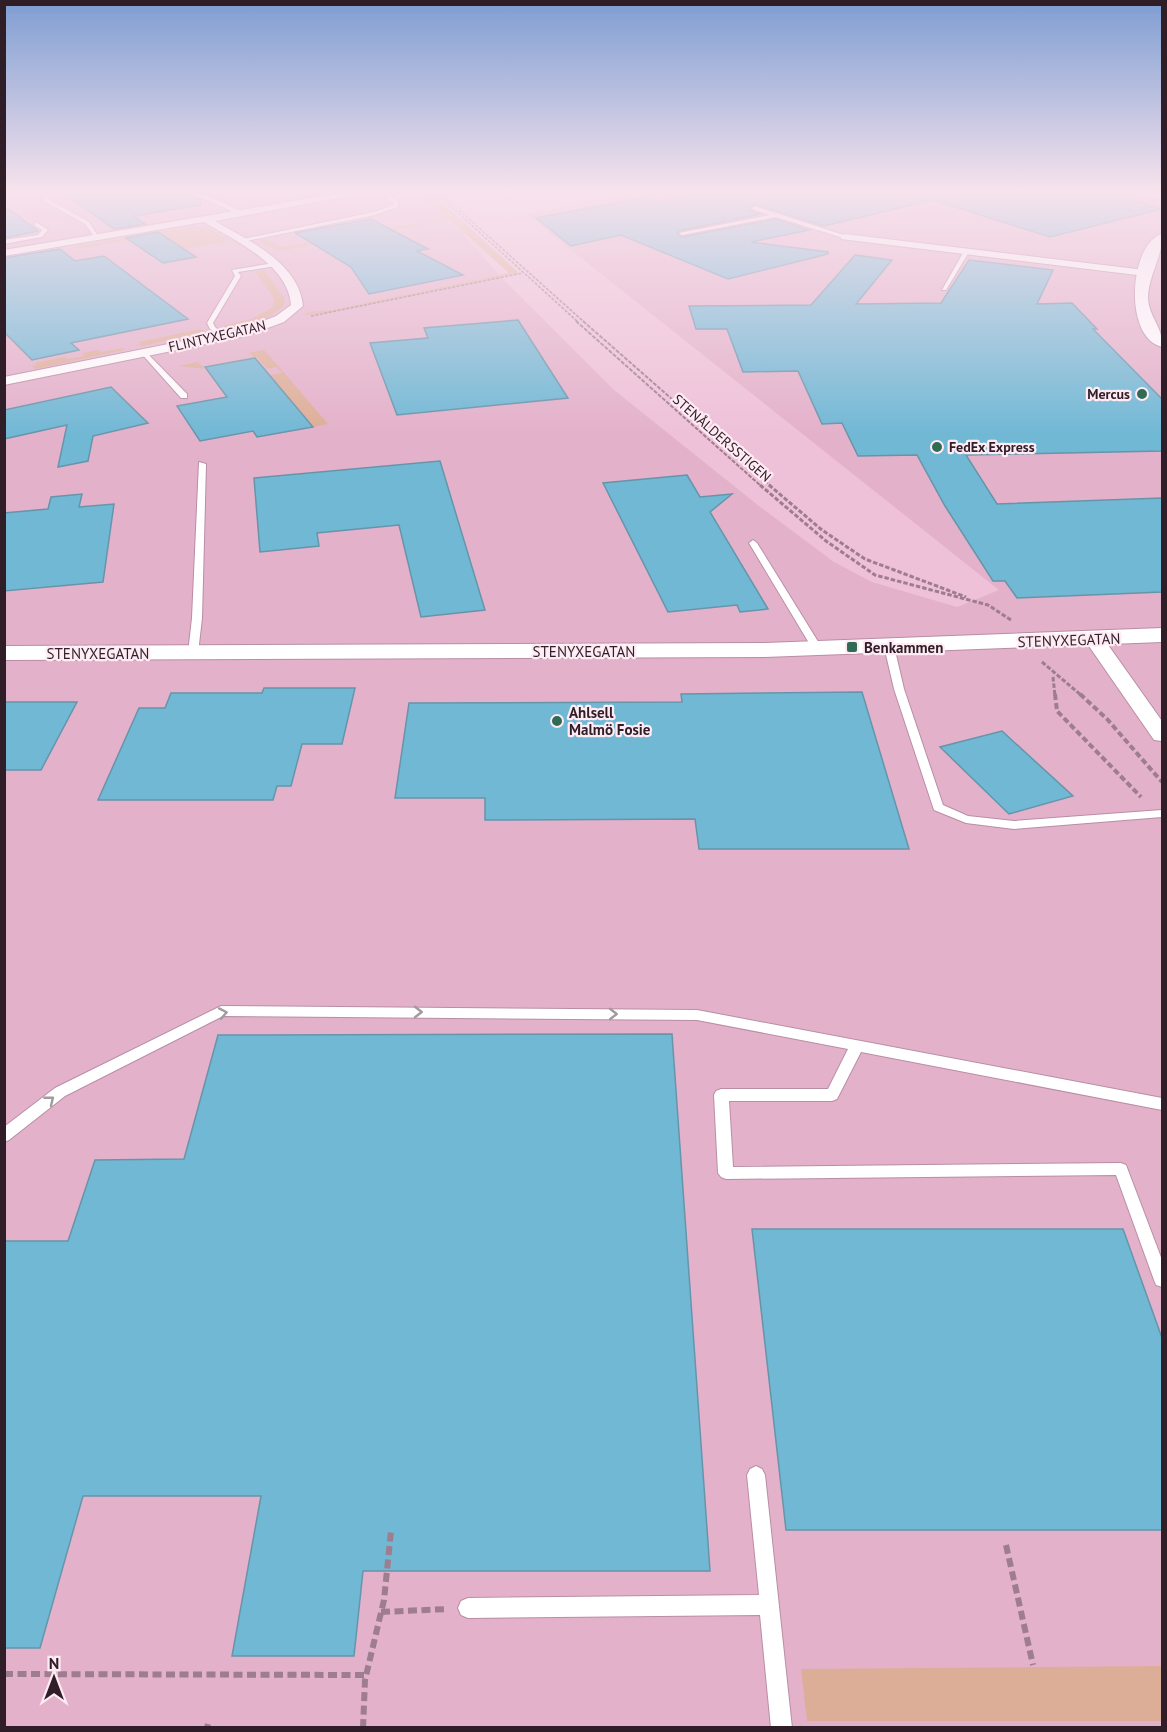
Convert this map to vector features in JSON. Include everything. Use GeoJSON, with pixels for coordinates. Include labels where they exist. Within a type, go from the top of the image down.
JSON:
{"type":"FeatureCollection","features":[{"type":"Feature","properties":{"kind":"street","name":"FLINTYXEGATAN"},"geometry":{"type":"LineString","coordinates":[[4,381],[266,326],[297,306],[296,293],[280,273]]}},
{"type":"Feature","properties":{"kind":"street"},"geometry":{"type":"LineString","coordinates":[[1145,273],[1139,294],[1140,308],[1162,342]]}},
{"type":"Feature","properties":{"kind":"street","name":"STENYXEGATAN"},"geometry":{"type":"LineString","coordinates":[[4,653],[817,648],[1162,635]]}},
{"type":"Feature","properties":{"kind":"street"},"geometry":{"type":"LineString","coordinates":[[1094,639],[1162,735]]}},
{"type":"Feature","properties":{"kind":"lane"},"geometry":{"type":"LineString","coordinates":[[223,336],[212,328],[210,323],[238,276],[235,273]]}},
{"type":"Feature","properties":{"kind":"lane"},"geometry":{"type":"LineString","coordinates":[[944,289],[954,273]]}},
{"type":"Feature","properties":{"kind":"lane"},"geometry":{"type":"LineString","coordinates":[[143,352],[184,396]]}},
{"type":"Feature","properties":{"kind":"lane"},"geometry":{"type":"LineString","coordinates":[[193,653],[197,618],[202,464]]}},
{"type":"Feature","properties":{"kind":"lane"},"geometry":{"type":"LineString","coordinates":[[753,543],[817,648]]}},
{"type":"Feature","properties":{"kind":"lane"},"geometry":{"type":"LineString","coordinates":[[889,646],[899,689],[938,807],[966,819],[1014,825],[1160,814]]}},
{"type":"Feature","properties":{"kind":"lane"},"geometry":{"type":"LineString","coordinates":[[4,1136],[60,1092],[221,1011],[697,1015],[1162,1104]]}},
{"type":"Feature","properties":{"kind":"lane"},"geometry":{"type":"LineString","coordinates":[[857,1046],[832,1095],[721,1095],[726,1173],[1121,1169],[1162,1280]]}},
{"type":"Feature","properties":{"kind":"lane"},"geometry":{"type":"LineString","coordinates":[[756,1475],[782,1728]]}},
{"type":"Feature","properties":{"kind":"lane"},"geometry":{"type":"LineString","coordinates":[[468,1608],[770,1605]]}},
{"type":"Feature","properties":{"kind":"path"},"geometry":{"type":"LineString","coordinates":[[286,315],[324,316],[523,273]]}},
{"type":"Feature","properties":{"kind":"path","name":"STENÅLDERSSTIGEN"},"geometry":{"type":"LineString","coordinates":[[523,273],[716,448],[854,562],[875,575],[897,583],[969,599],[1003,613],[1013,622],[1053,676]]}},
{"type":"Feature","properties":{"kind":"path"},"geometry":{"type":"LineString","coordinates":[[528,273],[715,439],[750,466],[756,474],[822,530],[886,570],[954,591],[969,599]]}},
{"type":"Feature","properties":{"kind":"path"},"geometry":{"type":"LineString","coordinates":[[1053,676],[1087,700],[1162,782]]}},
{"type":"Feature","properties":{"kind":"path"},"geometry":{"type":"LineString","coordinates":[[1053,676],[1057,711],[1160,814]]}},
{"type":"Feature","properties":{"kind":"path"},"geometry":{"type":"LineString","coordinates":[[363,1728],[366,1675],[381,1612],[391,1531]]}},
{"type":"Feature","properties":{"kind":"path"},"geometry":{"type":"LineString","coordinates":[[1006,1545],[1033,1665]]}},
{"type":"Feature","properties":{"kind":"path"},"geometry":{"type":"LineString","coordinates":[[381,1612],[468,1608]]}},
{"type":"Feature","properties":{"kind":"path"},"geometry":{"type":"LineString","coordinates":[[4,1674],[366,1675]]}},
{"type":"Feature","properties":{"kind":"shaded area"},"geometry":{"type":"Polygon","coordinates":[[[5,273],[497,273],[614,390],[759,506],[834,562],[872,582],[957,607],[999,590],[600,273],[1162,273],[1162,1727],[5,1728],[5,273]]]}},
{"type":"Feature","properties":{"kind":"shaded area"},"geometry":{"type":"Polygon","coordinates":[[[257,273],[266,273],[285,299],[284,306],[269,317],[227,329],[222,326],[252,319],[273,307],[274,299],[257,273]]]}},
{"type":"Feature","properties":{"kind":"shaded area"},"geometry":{"type":"Polygon","coordinates":[[[509,273],[519,273],[327,313],[304,315],[307,312],[332,310],[509,273]]]}},
{"type":"Feature","properties":{"kind":"shaded area"},"geometry":{"type":"Polygon","coordinates":[[[200,329],[206,331],[143,346],[136,345],[141,344],[139,342],[200,329]]]}},
{"type":"Feature","properties":{"kind":"shaded area"},"geometry":{"type":"Polygon","coordinates":[[[124,348],[124,350],[35,369],[32,366],[37,365],[35,363],[64,357],[67,359],[84,356],[82,353],[124,348]]]}},
{"type":"Feature","properties":{"kind":"shaded area"},"geometry":{"type":"Polygon","coordinates":[[[264,350],[328,424],[313,427],[270,375],[282,373],[277,367],[267,369],[257,357],[202,366],[253,357],[250,352],[264,350]]]}},
{"type":"Feature","properties":{"kind":"shaded area"},"geometry":{"type":"Polygon","coordinates":[[[197,362],[204,369],[180,366],[197,362]]]}},
{"type":"Feature","properties":{"kind":"shaded area"},"geometry":{"type":"Polygon","coordinates":[[[1162,1666],[1162,1721],[807,1721],[801,1669],[1162,1666]]]}},
{"type":"Feature","properties":{"kind":"building"},"geometry":{"type":"Polygon","coordinates":[[[4,273],[126,273],[188,319],[71,343],[79,350],[32,360],[4,332],[4,273]]]}},
{"type":"Feature","properties":{"kind":"building"},"geometry":{"type":"Polygon","coordinates":[[[355,273],[459,273],[463,275],[369,294],[355,273]]]}},
{"type":"Feature","properties":{"kind":"building"},"geometry":{"type":"Polygon","coordinates":[[[713,273],[753,273],[728,279],[713,273]]]}},
{"type":"Feature","properties":{"kind":"building"},"geometry":{"type":"Polygon","coordinates":[[[839,273],[882,273],[856,304],[941,303],[961,273],[1052,273],[1037,304],[1072,303],[1097,329],[1093,329],[1162,399],[1162,451],[966,455],[997,504],[1162,498],[1162,592],[1017,598],[1005,581],[993,581],[945,506],[917,455],[858,456],[842,423],[822,424],[798,371],[743,372],[727,329],[696,329],[689,306],[811,305],[839,273]]]}},
{"type":"Feature","properties":{"kind":"building"},"geometry":{"type":"Polygon","coordinates":[[[518,320],[568,398],[397,415],[370,343],[428,338],[424,328],[518,320]]]}},
{"type":"Feature","properties":{"kind":"building"},"geometry":{"type":"Polygon","coordinates":[[[255,358],[313,427],[257,437],[253,431],[200,441],[177,406],[227,397],[205,367],[255,358]]]}},
{"type":"Feature","properties":{"kind":"building"},"geometry":{"type":"Polygon","coordinates":[[[111,387],[148,423],[93,436],[88,461],[58,467],[67,425],[4,439],[4,410],[111,387]]]}},
{"type":"Feature","properties":{"kind":"building"},"geometry":{"type":"Polygon","coordinates":[[[440,461],[485,610],[421,617],[399,525],[317,533],[319,546],[260,552],[254,478],[440,461]]]}},
{"type":"Feature","properties":{"kind":"building"},"geometry":{"type":"Polygon","coordinates":[[[687,475],[700,497],[732,494],[710,512],[768,609],[740,612],[737,605],[668,612],[603,483],[687,475]]]}},
{"type":"Feature","properties":{"kind":"building"},"geometry":{"type":"Polygon","coordinates":[[[82,494],[79,507],[114,504],[103,582],[4,591],[4,513],[48,509],[51,497],[82,494]]]}},
{"type":"Feature","properties":{"kind":"building"},"geometry":{"type":"Polygon","coordinates":[[[264,688],[355,688],[342,744],[302,744],[291,786],[277,786],[273,800],[98,800],[139,708],[165,708],[171,693],[262,693],[264,688]]]}},
{"type":"Feature","properties":{"kind":"building"},"geometry":{"type":"Polygon","coordinates":[[[862,692],[909,849],[699,849],[695,819],[485,820],[485,798],[395,798],[409,703],[682,702],[681,694],[862,692]]]}},
{"type":"Feature","properties":{"kind":"building"},"geometry":{"type":"Polygon","coordinates":[[[4,702],[77,702],[41,770],[4,770],[4,702]]]}},
{"type":"Feature","properties":{"kind":"building"},"geometry":{"type":"Polygon","coordinates":[[[1002,731],[1073,796],[1009,814],[940,747],[1002,731]]]}},
{"type":"Feature","properties":{"kind":"building"},"geometry":{"type":"Polygon","coordinates":[[[672,1034],[710,1571],[363,1571],[354,1656],[232,1656],[261,1496],[83,1496],[40,1648],[4,1648],[4,1241],[68,1241],[95,1160],[184,1159],[218,1035],[672,1034]]]}},
{"type":"Feature","properties":{"kind":"building"},"geometry":{"type":"Polygon","coordinates":[[[752,1229],[1123,1229],[1162,1338],[1162,1530],[786,1530],[752,1229]]]}},
{"type":"Feature","properties":{"kind":"place","name":"Mercus"},"geometry":{"type":"Point","coordinates":[1142,394]}},
{"type":"Feature","properties":{"kind":"place","name":"FedEx Express"},"geometry":{"type":"Point","coordinates":[937,447]}},
{"type":"Feature","properties":{"kind":"place","name":"Benkammen"},"geometry":{"type":"Point","coordinates":[852,647]}},
{"type":"Feature","properties":{"kind":"place","name":"Ahlsell Malmö Fosie"},"geometry":{"type":"Point","coordinates":[557,721]}}]}
